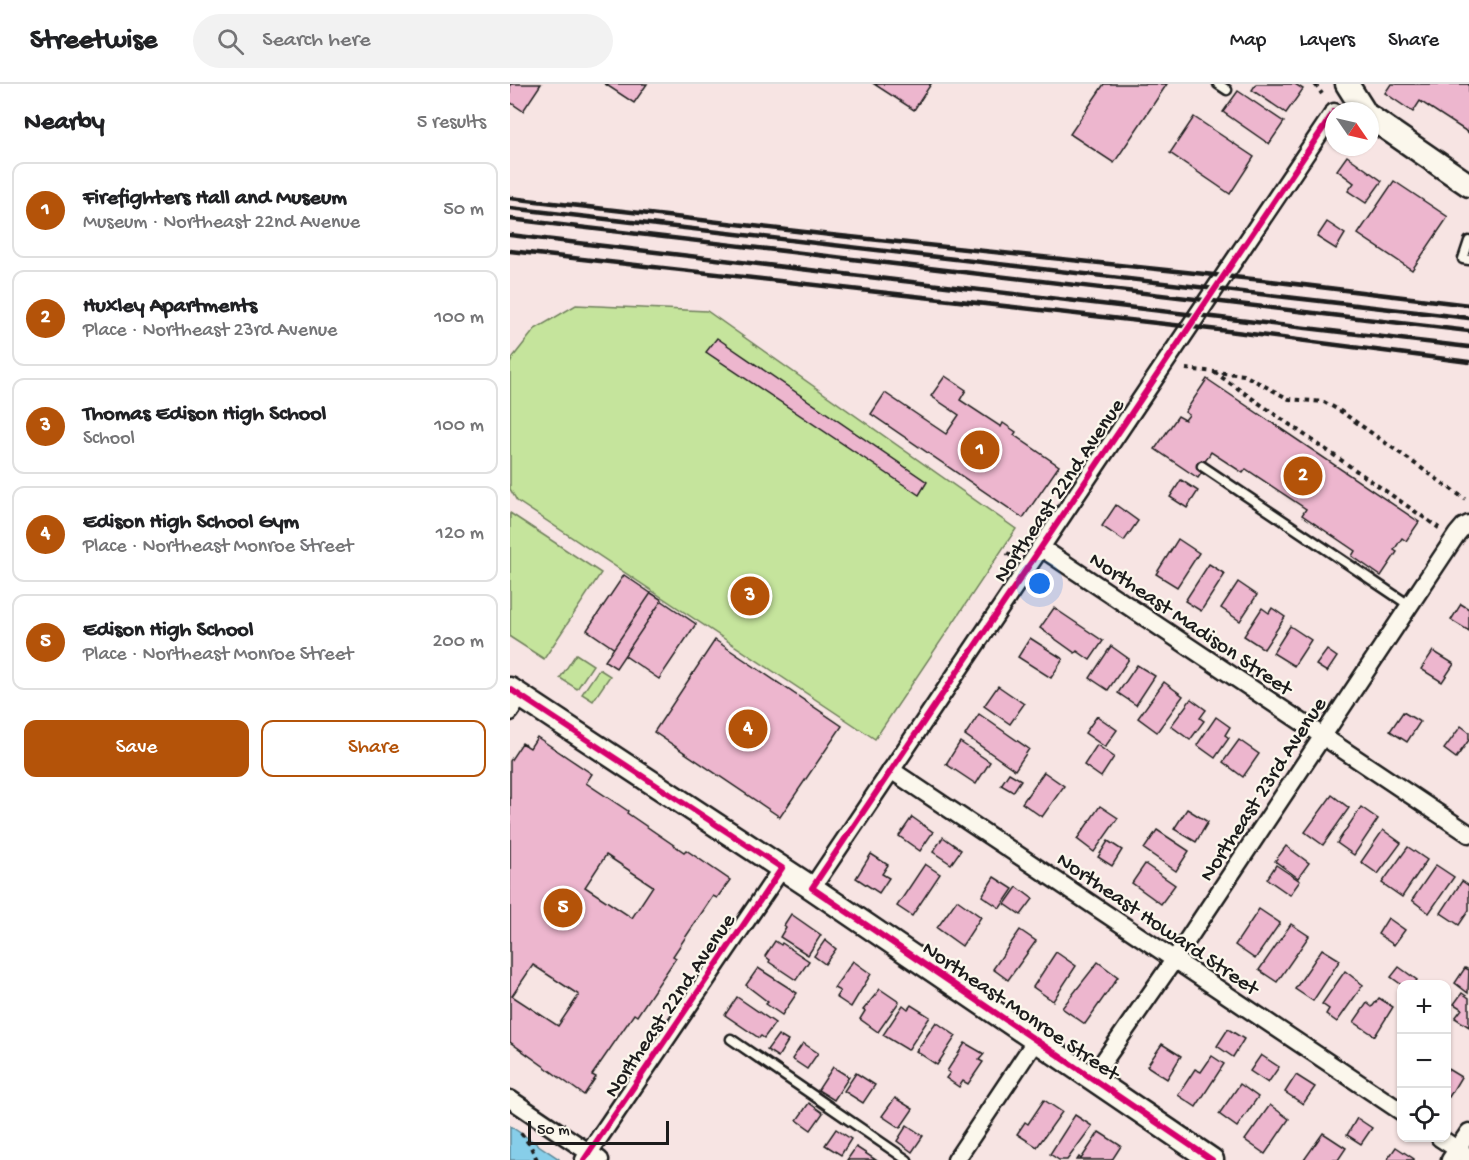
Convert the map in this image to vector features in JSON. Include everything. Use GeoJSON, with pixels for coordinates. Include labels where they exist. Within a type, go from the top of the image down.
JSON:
{"type":"FeatureCollection","features":[{"type":"Feature","properties":{"kind":"street"},"geometry":{"type":"LineString","coordinates":[[1350,86],[1359,102]]}},
{"type":"Feature","properties":{"kind":"street","name":"Northeast 22nd Avenue"},"geometry":{"type":"LineString","coordinates":[[1340,102],[1350,86]]}},
{"type":"Feature","properties":{"kind":"street"},"geometry":{"type":"LineString","coordinates":[[1379,123],[1469,184]]}},
{"type":"Feature","properties":{"kind":"street","name":"Northeast 22nd Avenue"},"geometry":{"type":"LineString","coordinates":[[812,888],[1325,124]]}},
{"type":"Feature","properties":{"kind":"street","name":"Northeast 23rd Avenue"},"geometry":{"type":"LineString","coordinates":[[1092,1078],[1174,960],[1457,534],[1469,524]]}},
{"type":"Feature","properties":{"kind":"street","name":"Northeast Madison Street"},"geometry":{"type":"LineString","coordinates":[[1040,547],[1469,834]]}},
{"type":"Feature","properties":{"kind":"street","name":"Northeast Monroe Street"},"geometry":{"type":"LineString","coordinates":[[513,699],[782,868],[1212,1160]]}},
{"type":"Feature","properties":{"kind":"street","name":"Northeast Howard Street"},"geometry":{"type":"LineString","coordinates":[[891,770],[1397,1109]]}},
{"type":"Feature","properties":{"kind":"street","name":"Northeast 22nd Avenue"},"geometry":{"type":"LineString","coordinates":[[591,1158],[782,868]]}},
{"type":"Feature","properties":{"kind":"street"},"geometry":{"type":"LineString","coordinates":[[956,1160],[1036,1040]]}},
{"type":"Feature","properties":{"kind":"street"},"geometry":{"type":"LineString","coordinates":[[510,1099],[591,1158]]}},
{"type":"Feature","properties":{"kind":"street"},"geometry":{"type":"LineString","coordinates":[[1445,1142],[1459,1155],[1469,1132]]}},
{"type":"Feature","properties":{"kind":"lane"},"geometry":{"type":"LineString","coordinates":[[1218,84],[1227,90]]}},
{"type":"Feature","properties":{"kind":"lane"},"geometry":{"type":"LineString","coordinates":[[1469,241],[1464,259],[1469,260]]}},
{"type":"Feature","properties":{"kind":"lane"},"geometry":{"type":"LineString","coordinates":[[1202,466],[1409,605]]}},
{"type":"Feature","properties":{"kind":"lane"},"geometry":{"type":"LineString","coordinates":[[731,1039],[907,1160]]}},
{"type":"Feature","properties":{"kind":"path"},"geometry":{"type":"LineString","coordinates":[[1315,84],[1322,94]]}},
{"type":"Feature","properties":{"kind":"path"},"geometry":{"type":"LineString","coordinates":[[1186,369],[1244,375],[1289,399],[1324,402],[1465,499]]}},
{"type":"Feature","properties":{"kind":"path"},"geometry":{"type":"LineString","coordinates":[[1213,372],[1439,528]]}},
{"type":"Feature","properties":{"kind":"path"},"geometry":{"type":"LineString","coordinates":[[1007,553],[1014,558]]}},
{"type":"Feature","properties":{"kind":"path"},"geometry":{"type":"LineString","coordinates":[[520,1133],[530,1144],[537,1160]]}},
{"type":"Feature","properties":{"kind":"green space"},"geometry":{"type":"Polygon","coordinates":[[[576,305],[707,311],[1016,529],[875,739],[517,501],[510,489],[510,364],[535,329],[576,305]]]}},
{"type":"Feature","properties":{"kind":"green space"},"geometry":{"type":"Polygon","coordinates":[[[510,513],[601,573],[544,659],[510,637],[510,513]]]}},
{"type":"Feature","properties":{"kind":"green space"},"geometry":{"type":"Polygon","coordinates":[[[576,654],[593,665],[577,689],[560,678],[576,654]]]}},
{"type":"Feature","properties":{"kind":"green space"},"geometry":{"type":"Polygon","coordinates":[[[599,669],[610,676],[593,701],[582,694],[599,669]]]}},
{"type":"Feature","properties":{"kind":"water"},"geometry":{"type":"Polygon","coordinates":[[[510,1126],[559,1159],[559,1160],[510,1160],[510,1126]]]}},
{"type":"Feature","properties":{"kind":"building"},"geometry":{"type":"Polygon","coordinates":[[[510,84],[541,84],[523,111],[510,102],[510,84]]]}},
{"type":"Feature","properties":{"kind":"building"},"geometry":{"type":"Polygon","coordinates":[[[605,84],[647,84],[634,103],[605,84]]]}},
{"type":"Feature","properties":{"kind":"building"},"geometry":{"type":"Polygon","coordinates":[[[874,84],[931,84],[914,110],[874,84]]]}},
{"type":"Feature","properties":{"kind":"building"},"geometry":{"type":"Polygon","coordinates":[[[1104,84],[1167,84],[1114,163],[1070,134],[1104,84]]]}},
{"type":"Feature","properties":{"kind":"building"},"geometry":{"type":"Polygon","coordinates":[[[1256,84],[1295,84],[1303,89],[1286,113],[1252,90],[1256,84]]]}},
{"type":"Feature","properties":{"kind":"building"},"geometry":{"type":"Polygon","coordinates":[[[1391,84],[1469,84],[1469,133],[1420,101],[1413,112],[1385,93],[1391,84]]]}},
{"type":"Feature","properties":{"kind":"building"},"geometry":{"type":"Polygon","coordinates":[[[1238,91],[1284,122],[1269,144],[1223,112],[1238,91]]]}},
{"type":"Feature","properties":{"kind":"building"},"geometry":{"type":"Polygon","coordinates":[[[1194,117],[1254,157],[1230,194],[1170,153],[1194,117]]]}},
{"type":"Feature","properties":{"kind":"building"},"geometry":{"type":"Polygon","coordinates":[[[1347,156],[1382,181],[1366,203],[1348,191],[1354,183],[1337,170],[1347,156]]]}},
{"type":"Feature","properties":{"kind":"building"},"geometry":{"type":"Polygon","coordinates":[[[1394,181],[1448,217],[1412,270],[1358,234],[1394,181]]]}},
{"type":"Feature","properties":{"kind":"building"},"geometry":{"type":"Polygon","coordinates":[[[1327,222],[1345,234],[1336,249],[1317,237],[1327,222]]]}},
{"type":"Feature","properties":{"kind":"building"},"geometry":{"type":"Polygon","coordinates":[[[717,338],[927,482],[919,495],[706,352],[717,338]]]}},
{"type":"Feature","properties":{"kind":"building"},"geometry":{"type":"Polygon","coordinates":[[[945,376],[966,390],[960,400],[1001,427],[1003,423],[1016,432],[1014,435],[1059,466],[1023,518],[871,414],[885,393],[946,434],[959,415],[931,396],[945,376]]]}},
{"type":"Feature","properties":{"kind":"building"},"geometry":{"type":"Polygon","coordinates":[[[1207,379],[1419,522],[1406,541],[1402,538],[1394,550],[1397,552],[1381,576],[1352,556],[1355,551],[1302,515],[1306,509],[1246,469],[1243,473],[1211,452],[1198,478],[1155,449],[1178,416],[1185,420],[1189,415],[1185,412],[1207,379]]]}},
{"type":"Feature","properties":{"kind":"building"},"geometry":{"type":"Polygon","coordinates":[[[1181,480],[1198,491],[1187,508],[1170,497],[1181,480]]]}},
{"type":"Feature","properties":{"kind":"building"},"geometry":{"type":"Polygon","coordinates":[[[1116,505],[1138,521],[1124,541],[1102,526],[1116,505]]]}},
{"type":"Feature","properties":{"kind":"building"},"geometry":{"type":"Polygon","coordinates":[[[1178,539],[1199,553],[1177,587],[1156,574],[1178,539]]]}},
{"type":"Feature","properties":{"kind":"building"},"geometry":{"type":"Polygon","coordinates":[[[1209,564],[1225,574],[1201,611],[1185,601],[1209,564]]]}},
{"type":"Feature","properties":{"kind":"building"},"geometry":{"type":"Polygon","coordinates":[[[624,575],[696,624],[659,679],[587,630],[624,575]]]}},
{"type":"Feature","properties":{"kind":"building"},"geometry":{"type":"Polygon","coordinates":[[[1238,582],[1257,595],[1240,621],[1221,608],[1238,582]]]}},
{"type":"Feature","properties":{"kind":"building"},"geometry":{"type":"Polygon","coordinates":[[[651,593],[662,600],[616,668],[605,661],[651,593]]]}},
{"type":"Feature","properties":{"kind":"building"},"geometry":{"type":"Polygon","coordinates":[[[1461,604],[1469,609],[1469,631],[1451,620],[1461,604]]]}},
{"type":"Feature","properties":{"kind":"building"},"geometry":{"type":"Polygon","coordinates":[[[1054,608],[1103,641],[1090,660],[1077,651],[1075,653],[1040,628],[1054,608]]]}},
{"type":"Feature","properties":{"kind":"building"},"geometry":{"type":"Polygon","coordinates":[[[1262,608],[1269,613],[1272,608],[1285,617],[1264,649],[1244,636],[1262,608]]]}},
{"type":"Feature","properties":{"kind":"building"},"geometry":{"type":"Polygon","coordinates":[[[1290,626],[1311,640],[1294,666],[1273,653],[1290,626]]]}},
{"type":"Feature","properties":{"kind":"building"},"geometry":{"type":"Polygon","coordinates":[[[1030,638],[1063,659],[1051,678],[1018,657],[1030,638]]]}},
{"type":"Feature","properties":{"kind":"building"},"geometry":{"type":"Polygon","coordinates":[[[715,640],[842,726],[780,817],[654,732],[715,640]]]}},
{"type":"Feature","properties":{"kind":"building"},"geometry":{"type":"Polygon","coordinates":[[[1111,646],[1129,659],[1108,690],[1090,678],[1111,646]]]}},
{"type":"Feature","properties":{"kind":"building"},"geometry":{"type":"Polygon","coordinates":[[[1327,650],[1337,657],[1327,672],[1316,665],[1327,650]]]}},
{"type":"Feature","properties":{"kind":"building"},"geometry":{"type":"Polygon","coordinates":[[[1433,651],[1454,664],[1442,682],[1421,669],[1433,651]]]}},
{"type":"Feature","properties":{"kind":"building"},"geometry":{"type":"Polygon","coordinates":[[[1137,665],[1155,676],[1136,705],[1118,693],[1137,665]]]}},
{"type":"Feature","properties":{"kind":"building"},"geometry":{"type":"Polygon","coordinates":[[[1164,682],[1183,696],[1157,732],[1138,718],[1164,682]]]}},
{"type":"Feature","properties":{"kind":"building"},"geometry":{"type":"Polygon","coordinates":[[[998,686],[1024,704],[1010,724],[984,706],[998,686]]]}},
{"type":"Feature","properties":{"kind":"building"},"geometry":{"type":"Polygon","coordinates":[[[1191,699],[1206,710],[1200,718],[1204,721],[1190,740],[1171,726],[1191,699]]]}},
{"type":"Feature","properties":{"kind":"building"},"geometry":{"type":"Polygon","coordinates":[[[1403,712],[1420,722],[1407,742],[1390,731],[1403,712]]]}},
{"type":"Feature","properties":{"kind":"building"},"geometry":{"type":"Polygon","coordinates":[[[979,714],[1029,749],[1015,770],[965,735],[979,714]]]}},
{"type":"Feature","properties":{"kind":"building"},"geometry":{"type":"Polygon","coordinates":[[[1097,716],[1117,730],[1105,747],[1085,733],[1097,716]]]}},
{"type":"Feature","properties":{"kind":"building"},"geometry":{"type":"Polygon","coordinates":[[[1216,717],[1230,727],[1225,735],[1229,738],[1215,758],[1197,745],[1216,717]]]}},
{"type":"Feature","properties":{"kind":"building"},"geometry":{"type":"Polygon","coordinates":[[[1461,726],[1469,732],[1469,740],[1456,758],[1444,749],[1461,726]]]}},
{"type":"Feature","properties":{"kind":"building"},"geometry":{"type":"Polygon","coordinates":[[[537,737],[592,774],[586,783],[684,852],[686,850],[730,880],[717,898],[713,896],[673,956],[676,958],[637,1016],[634,1014],[592,1075],[596,1077],[584,1095],[510,1042],[510,761],[522,743],[530,748],[537,737]],[[606,855],[585,887],[632,918],[653,886],[606,855]],[[533,965],[512,996],[558,1026],[579,995],[533,965]]]}},
{"type":"Feature","properties":{"kind":"building"},"geometry":{"type":"Polygon","coordinates":[[[1239,740],[1259,754],[1243,777],[1223,762],[1239,740]]]}},
{"type":"Feature","properties":{"kind":"building"},"geometry":{"type":"Polygon","coordinates":[[[960,742],[990,762],[976,784],[946,764],[960,742]]]}},
{"type":"Feature","properties":{"kind":"building"},"geometry":{"type":"Polygon","coordinates":[[[1097,745],[1114,757],[1101,777],[1084,765],[1097,745]]]}},
{"type":"Feature","properties":{"kind":"building"},"geometry":{"type":"Polygon","coordinates":[[[1044,772],[1064,786],[1042,817],[1022,803],[1044,772]]]}},
{"type":"Feature","properties":{"kind":"building"},"geometry":{"type":"Polygon","coordinates":[[[1009,773],[1021,780],[1013,792],[1001,785],[1009,773]]]}},
{"type":"Feature","properties":{"kind":"building"},"geometry":{"type":"Polygon","coordinates":[[[1332,795],[1349,808],[1323,845],[1305,832],[1332,795]]]}},
{"type":"Feature","properties":{"kind":"building"},"geometry":{"type":"Polygon","coordinates":[[[1100,806],[1118,818],[1094,852],[1077,839],[1100,806]]]}},
{"type":"Feature","properties":{"kind":"building"},"geometry":{"type":"Polygon","coordinates":[[[1361,807],[1378,819],[1354,855],[1337,843],[1361,807]]]}},
{"type":"Feature","properties":{"kind":"building"},"geometry":{"type":"Polygon","coordinates":[[[1187,809],[1208,822],[1196,842],[1174,829],[1187,809]]]}},
{"type":"Feature","properties":{"kind":"building"},"geometry":{"type":"Polygon","coordinates":[[[912,817],[933,832],[920,851],[899,836],[912,817]]]}},
{"type":"Feature","properties":{"kind":"building"},"geometry":{"type":"Polygon","coordinates":[[[1157,830],[1189,851],[1176,871],[1144,849],[1157,830]]]}},
{"type":"Feature","properties":{"kind":"building"},"geometry":{"type":"Polygon","coordinates":[[[1383,830],[1401,843],[1378,874],[1361,862],[1383,830]]]}},
{"type":"Feature","properties":{"kind":"building"},"geometry":{"type":"Polygon","coordinates":[[[943,837],[961,850],[951,864],[933,852],[943,837]]]}},
{"type":"Feature","properties":{"kind":"building"},"geometry":{"type":"Polygon","coordinates":[[[1108,841],[1122,850],[1112,866],[1098,857],[1108,841]]]}},
{"type":"Feature","properties":{"kind":"building"},"geometry":{"type":"Polygon","coordinates":[[[1286,846],[1309,863],[1298,878],[1275,861],[1286,846]]]}},
{"type":"Feature","properties":{"kind":"building"},"geometry":{"type":"Polygon","coordinates":[[[1408,847],[1427,860],[1402,897],[1382,883],[1408,847]]]}},
{"type":"Feature","properties":{"kind":"building"},"geometry":{"type":"Polygon","coordinates":[[[871,854],[888,865],[882,874],[889,878],[879,893],[856,878],[871,854]]]}},
{"type":"Feature","properties":{"kind":"building"},"geometry":{"type":"Polygon","coordinates":[[[925,864],[940,874],[912,916],[897,906],[925,864]]]}},
{"type":"Feature","properties":{"kind":"building"},"geometry":{"type":"Polygon","coordinates":[[[1145,864],[1175,885],[1161,904],[1132,883],[1145,864]]]}},
{"type":"Feature","properties":{"kind":"building"},"geometry":{"type":"Polygon","coordinates":[[[1276,865],[1300,881],[1290,895],[1267,879],[1276,865]]]}},
{"type":"Feature","properties":{"kind":"building"},"geometry":{"type":"Polygon","coordinates":[[[1436,865],[1454,877],[1429,913],[1412,900],[1436,865]]]}},
{"type":"Feature","properties":{"kind":"building"},"geometry":{"type":"Polygon","coordinates":[[[994,877],[1013,889],[1000,908],[982,896],[994,877]]]}},
{"type":"Feature","properties":{"kind":"building"},"geometry":{"type":"Polygon","coordinates":[[[1462,881],[1469,886],[1469,910],[1459,925],[1441,913],[1462,881]]]}},
{"type":"Feature","properties":{"kind":"building"},"geometry":{"type":"Polygon","coordinates":[[[1017,887],[1033,899],[1021,915],[1005,904],[1017,887]]]}},
{"type":"Feature","properties":{"kind":"building"},"geometry":{"type":"Polygon","coordinates":[[[957,900],[981,917],[962,946],[937,928],[957,900]]]}},
{"type":"Feature","properties":{"kind":"building"},"geometry":{"type":"Polygon","coordinates":[[[1259,909],[1280,923],[1255,959],[1235,945],[1259,909]]]}},
{"type":"Feature","properties":{"kind":"building"},"geometry":{"type":"Polygon","coordinates":[[[791,914],[821,935],[808,955],[780,937],[791,914]]]}},
{"type":"Feature","properties":{"kind":"building"},"geometry":{"type":"Polygon","coordinates":[[[1388,918],[1405,930],[1394,945],[1378,934],[1388,918]]]}},
{"type":"Feature","properties":{"kind":"building"},"geometry":{"type":"Polygon","coordinates":[[[1291,924],[1309,936],[1277,982],[1259,970],[1291,924]]]}},
{"type":"Feature","properties":{"kind":"building"},"geometry":{"type":"Polygon","coordinates":[[[1020,930],[1036,941],[1008,980],[993,969],[1020,930]]]}},
{"type":"Feature","properties":{"kind":"building"},"geometry":{"type":"Polygon","coordinates":[[[825,940],[836,949],[825,964],[814,956],[825,940]]]}},
{"type":"Feature","properties":{"kind":"building"},"geometry":{"type":"Polygon","coordinates":[[[775,941],[781,945],[782,943],[809,961],[796,980],[769,962],[770,960],[765,956],[775,941]]]}},
{"type":"Feature","properties":{"kind":"building"},"geometry":{"type":"Polygon","coordinates":[[[1322,949],[1340,960],[1313,1001],[1295,989],[1322,949]]]}},
{"type":"Feature","properties":{"kind":"building"},"geometry":{"type":"Polygon","coordinates":[[[1056,952],[1076,966],[1053,1001],[1033,987],[1056,952]]]}},
{"type":"Feature","properties":{"kind":"building"},"geometry":{"type":"Polygon","coordinates":[[[853,961],[871,974],[851,1007],[836,997],[840,991],[834,988],[853,961]]]}},
{"type":"Feature","properties":{"kind":"building"},"geometry":{"type":"Polygon","coordinates":[[[1098,962],[1118,977],[1085,1024],[1062,1008],[1098,962]]]}},
{"type":"Feature","properties":{"kind":"building"},"geometry":{"type":"Polygon","coordinates":[[[1399,967],[1417,980],[1397,981],[1391,977],[1399,967]]]}},
{"type":"Feature","properties":{"kind":"building"},"geometry":{"type":"Polygon","coordinates":[[[758,968],[797,993],[782,1015],[746,985],[758,968]]]}},
{"type":"Feature","properties":{"kind":"building"},"geometry":{"type":"Polygon","coordinates":[[[1465,968],[1469,970],[1468,993],[1455,983],[1465,968]]]}},
{"type":"Feature","properties":{"kind":"building"},"geometry":{"type":"Polygon","coordinates":[[[1345,971],[1363,985],[1337,1022],[1326,1014],[1329,1009],[1322,1004],[1345,971]]]}},
{"type":"Feature","properties":{"kind":"building"},"geometry":{"type":"Polygon","coordinates":[[[880,989],[899,1002],[878,1032],[860,1019],[865,1011],[863,1010],[880,989]]]}},
{"type":"Feature","properties":{"kind":"building"},"geometry":{"type":"Polygon","coordinates":[[[1462,993],[1469,998],[1469,1027],[1455,1018],[1462,1009],[1454,1004],[1462,993]]]}},
{"type":"Feature","properties":{"kind":"building"},"geometry":{"type":"Polygon","coordinates":[[[737,997],[775,1023],[764,1038],[761,1036],[759,1038],[725,1015],[737,997]]]}},
{"type":"Feature","properties":{"kind":"building"},"geometry":{"type":"Polygon","coordinates":[[[1379,998],[1393,1007],[1375,1036],[1354,1022],[1367,1003],[1372,1007],[1379,998]]]}},
{"type":"Feature","properties":{"kind":"building"},"geometry":{"type":"Polygon","coordinates":[[[903,1005],[908,1009],[911,1005],[930,1017],[908,1050],[883,1035],[903,1005]]]}},
{"type":"Feature","properties":{"kind":"building"},"geometry":{"type":"Polygon","coordinates":[[[936,1022],[956,1036],[937,1065],[916,1051],[936,1022]]]}},
{"type":"Feature","properties":{"kind":"building"},"geometry":{"type":"Polygon","coordinates":[[[1228,1029],[1244,1039],[1233,1057],[1217,1046],[1228,1029]]]}},
{"type":"Feature","properties":{"kind":"building"},"geometry":{"type":"Polygon","coordinates":[[[778,1035],[788,1041],[778,1057],[767,1050],[778,1035]]]}},
{"type":"Feature","properties":{"kind":"building"},"geometry":{"type":"Polygon","coordinates":[[[803,1043],[818,1053],[807,1069],[792,1059],[803,1043]]]}},
{"type":"Feature","properties":{"kind":"building"},"geometry":{"type":"Polygon","coordinates":[[[965,1043],[984,1054],[979,1060],[983,1062],[968,1084],[963,1081],[959,1087],[946,1078],[950,1073],[947,1071],[965,1043]]]}},
{"type":"Feature","properties":{"kind":"building"},"geometry":{"type":"Polygon","coordinates":[[[1162,1044],[1181,1056],[1167,1079],[1147,1066],[1162,1044]]]}},
{"type":"Feature","properties":{"kind":"building"},"geometry":{"type":"Polygon","coordinates":[[[1261,1055],[1279,1067],[1268,1083],[1250,1071],[1261,1055]]]}},
{"type":"Feature","properties":{"kind":"building"},"geometry":{"type":"Polygon","coordinates":[[[1212,1056],[1224,1064],[1196,1107],[1178,1095],[1195,1069],[1201,1072],[1212,1056]]]}},
{"type":"Feature","properties":{"kind":"building"},"geometry":{"type":"Polygon","coordinates":[[[833,1067],[849,1077],[834,1100],[818,1090],[833,1067]]]}},
{"type":"Feature","properties":{"kind":"building"},"geometry":{"type":"Polygon","coordinates":[[[1451,1071],[1461,1077],[1451,1094],[1451,1071]]]}},
{"type":"Feature","properties":{"kind":"building"},"geometry":{"type":"Polygon","coordinates":[[[856,1073],[875,1085],[863,1103],[844,1091],[856,1073]]]}},
{"type":"Feature","properties":{"kind":"building"},"geometry":{"type":"Polygon","coordinates":[[[1296,1075],[1315,1087],[1303,1104],[1285,1092],[1296,1075]]]}},
{"type":"Feature","properties":{"kind":"building"},"geometry":{"type":"Polygon","coordinates":[[[1240,1084],[1258,1097],[1237,1127],[1219,1114],[1240,1084]]]}},
{"type":"Feature","properties":{"kind":"building"},"geometry":{"type":"Polygon","coordinates":[[[895,1098],[913,1109],[900,1128],[882,1116],[895,1098]]]}},
{"type":"Feature","properties":{"kind":"building"},"geometry":{"type":"Polygon","coordinates":[[[1044,1100],[1062,1112],[1037,1147],[1017,1134],[1025,1122],[1028,1124],[1044,1100]]]}},
{"type":"Feature","properties":{"kind":"building"},"geometry":{"type":"Polygon","coordinates":[[[809,1103],[823,1113],[811,1130],[797,1120],[809,1103]]]}},
{"type":"Feature","properties":{"kind":"building"},"geometry":{"type":"Polygon","coordinates":[[[1270,1105],[1289,1119],[1265,1154],[1245,1140],[1270,1105]]]}},
{"type":"Feature","properties":{"kind":"building"},"geometry":{"type":"Polygon","coordinates":[[[1075,1115],[1092,1126],[1067,1160],[1059,1160],[1050,1154],[1075,1115]]]}},
{"type":"Feature","properties":{"kind":"building"},"geometry":{"type":"Polygon","coordinates":[[[1357,1118],[1372,1128],[1361,1144],[1347,1135],[1357,1118]]]}},
{"type":"Feature","properties":{"kind":"building"},"geometry":{"type":"Polygon","coordinates":[[[907,1125],[923,1136],[912,1152],[897,1141],[907,1125]]]}},
{"type":"Feature","properties":{"kind":"building"},"geometry":{"type":"Polygon","coordinates":[[[836,1129],[851,1139],[841,1155],[825,1145],[836,1129]]]}},
{"type":"Feature","properties":{"kind":"building"},"geometry":{"type":"Polygon","coordinates":[[[1099,1132],[1121,1146],[1112,1160],[1077,1160],[1079,1157],[1081,1159],[1099,1132]]]}},
{"type":"Feature","properties":{"kind":"building"},"geometry":{"type":"Polygon","coordinates":[[[1323,1133],[1346,1148],[1338,1160],[1304,1160],[1323,1133]]]}},
{"type":"Feature","properties":{"kind":"building"},"geometry":{"type":"Polygon","coordinates":[[[856,1147],[876,1160],[847,1160],[856,1147]]]}},
{"type":"Feature","properties":{"kind":"building"},"geometry":{"type":"Polygon","coordinates":[[[1396,1147],[1414,1159],[1414,1160],[1387,1160],[1396,1147]]]}},
{"type":"Feature","properties":{"kind":"railway"},"geometry":{"type":"LineString","coordinates":[[510,198],[831,235],[1262,280],[1469,305]]}},
{"type":"Feature","properties":{"kind":"railway"},"geometry":{"type":"LineString","coordinates":[[510,208],[1469,318]]}},
{"type":"Feature","properties":{"kind":"railway"},"geometry":{"type":"LineString","coordinates":[[510,219],[1469,331]]}},
{"type":"Feature","properties":{"kind":"railway"},"geometry":{"type":"LineString","coordinates":[[510,235],[1469,347]]}},
{"type":"Feature","properties":{"kind":"railway"},"geometry":{"type":"LineString","coordinates":[[510,251],[1228,331],[1469,362]]}},
{"type":"Feature","properties":{"kind":"cycle path"},"geometry":{"type":"LineString","coordinates":[[1212,1160],[812,888],[1325,125]]}},
{"type":"Feature","properties":{"kind":"cycle path"},"geometry":{"type":"LineString","coordinates":[[510,689],[782,868],[584,1160]]}},
{"type":"Feature","properties":{"kind":"place","name":"Firefighters Hall and Museum"},"geometry":{"type":"Point","coordinates":[980,450]}},
{"type":"Feature","properties":{"kind":"place","name":"Huxley Apartments"},"geometry":{"type":"Point","coordinates":[1303,476]}},
{"type":"Feature","properties":{"kind":"place","name":"Thomas Edison High School"},"geometry":{"type":"Point","coordinates":[750,596]}},
{"type":"Feature","properties":{"kind":"place","name":"Edison High School Gym"},"geometry":{"type":"Point","coordinates":[748,729]}},
{"type":"Feature","properties":{"kind":"place","name":"Edison High School"},"geometry":{"type":"Point","coordinates":[563,908]}}]}
